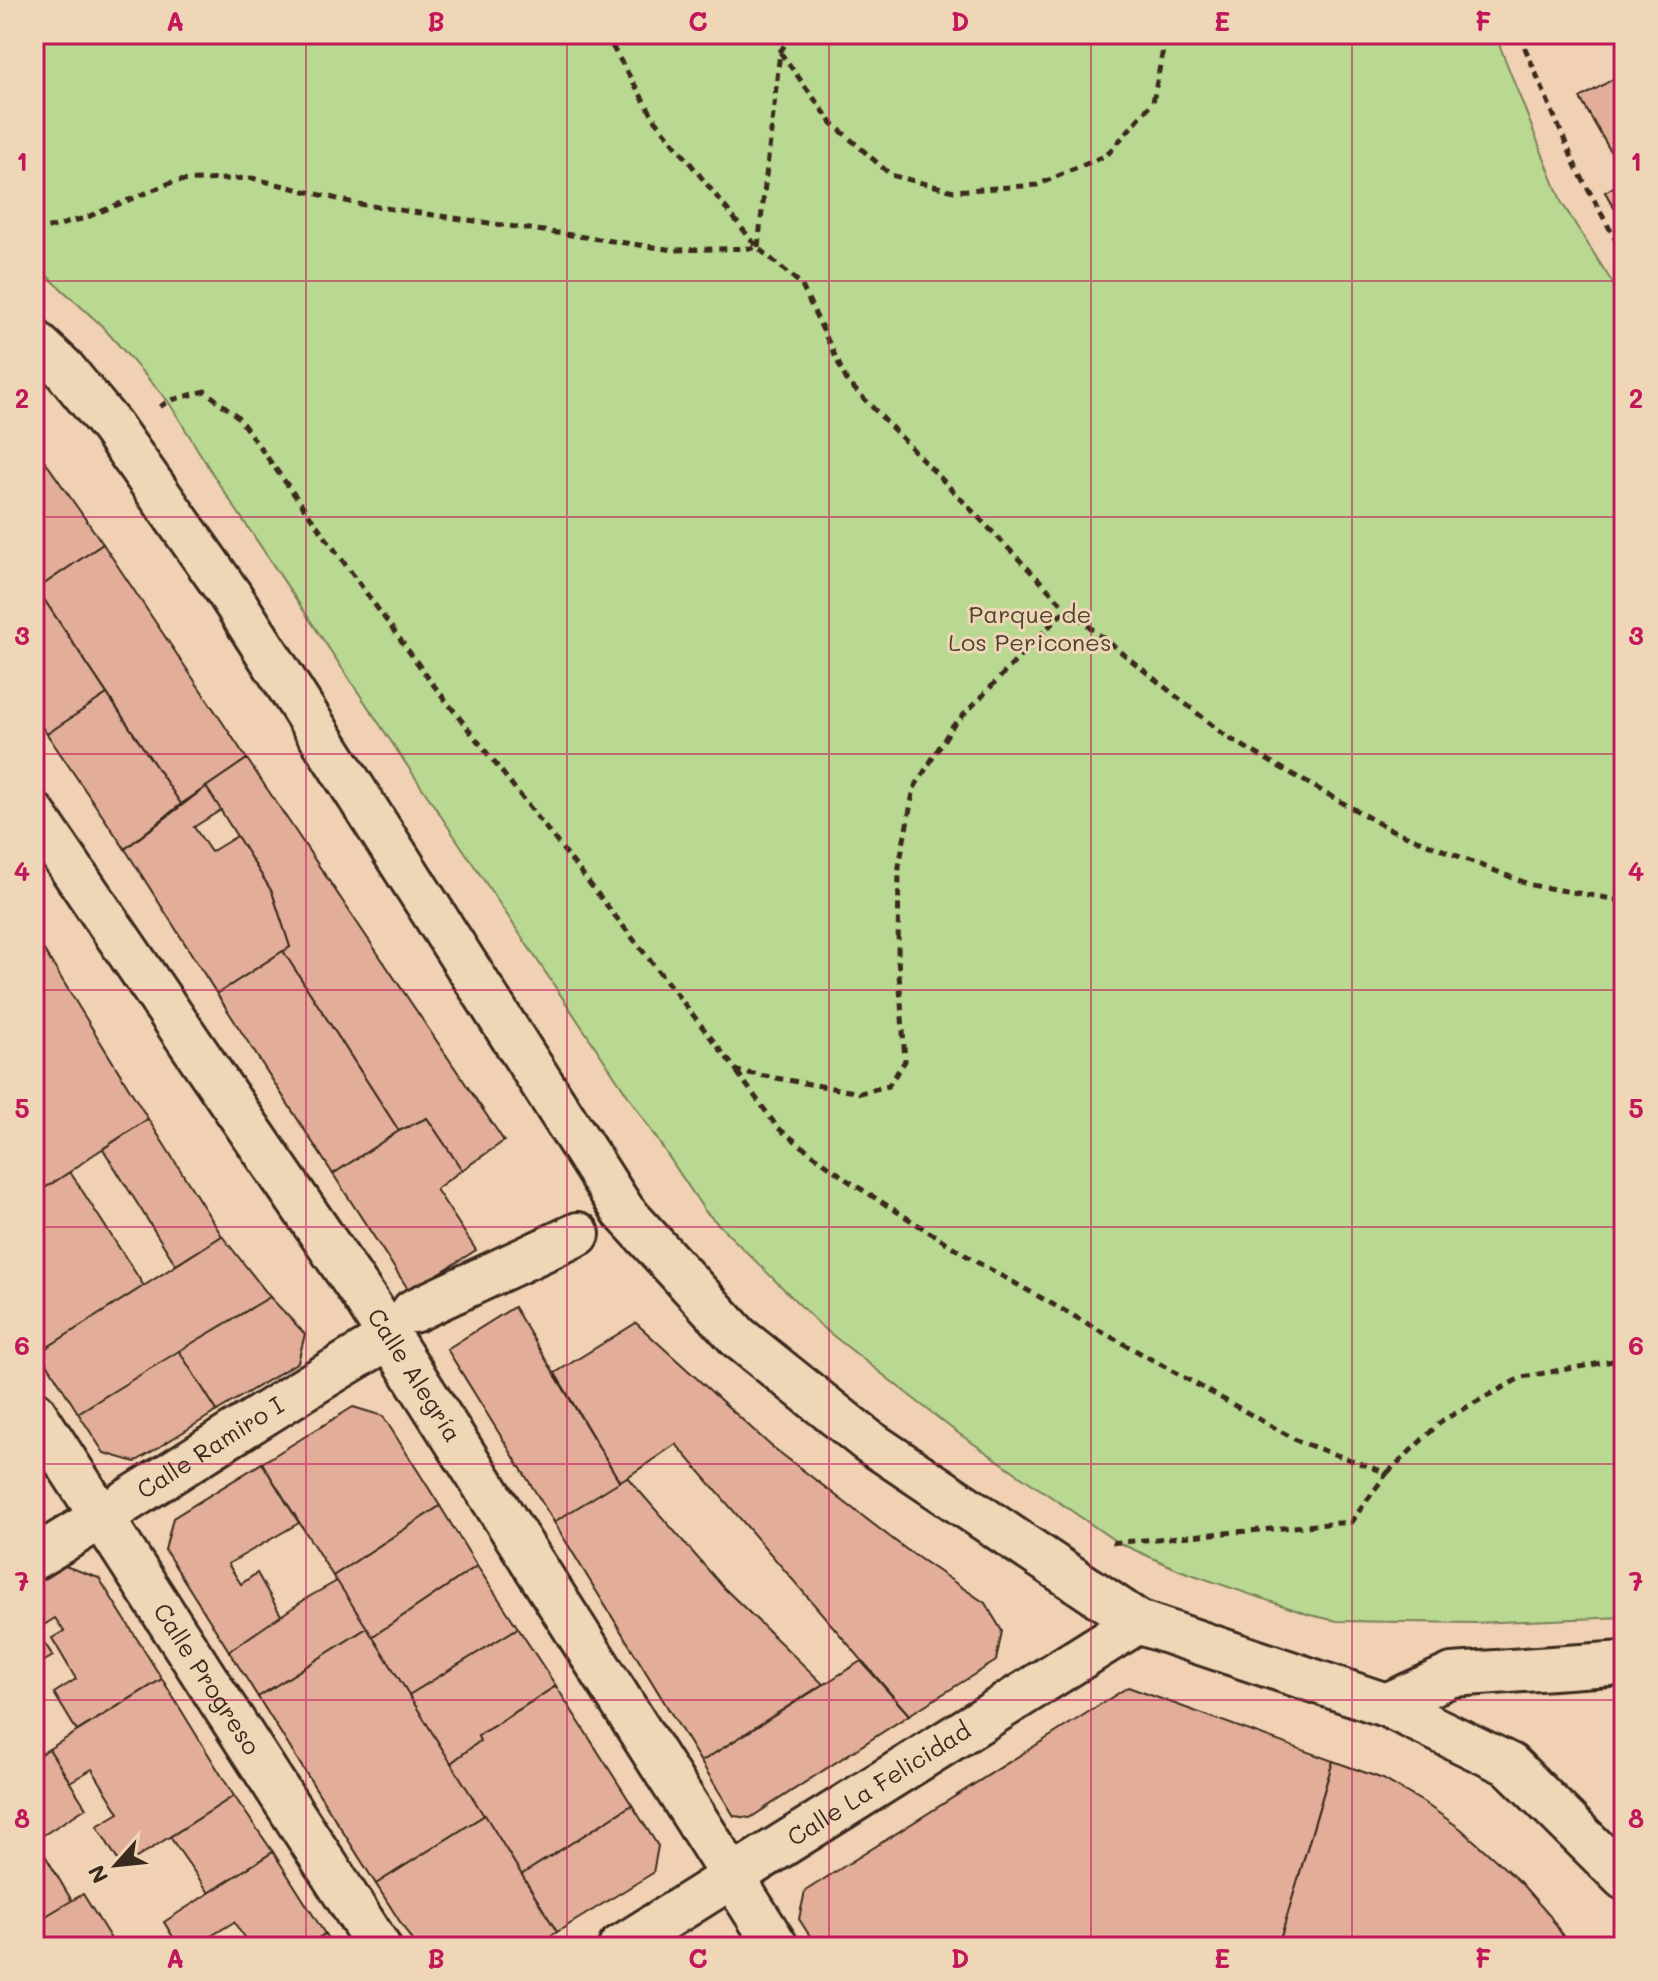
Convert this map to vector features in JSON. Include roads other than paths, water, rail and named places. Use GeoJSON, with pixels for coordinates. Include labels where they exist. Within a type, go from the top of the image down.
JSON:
{"type":"FeatureCollection","features":[{"type":"Feature","properties":{"kind":"street"},"geometry":{"type":"LineString","coordinates":[[34,341],[63,368],[111,426],[230,595],[624,1212],[738,1337],[868,1441],[1138,1622],[1386,1705],[1510,1765],[1624,1878]]}},
{"type":"Feature","properties":{"kind":"street","name":"Calle Alegría"},"geometry":{"type":"LineString","coordinates":[[34,814],[366,1300],[401,1325],[732,1878],[777,1947]]}},
{"type":"Feature","properties":{"kind":"street","name":"Calle Ramiro I"},"geometry":{"type":"LineString","coordinates":[[34,1558],[401,1325],[578,1234]]}},
{"type":"Feature","properties":{"kind":"street","name":"Calle Progreso"},"geometry":{"type":"LineString","coordinates":[[34,1412],[379,1947]]}},
{"type":"Feature","properties":{"kind":"street","name":"Calle La Felicidad"},"geometry":{"type":"LineString","coordinates":[[620,1947],[1138,1622]]}},
{"type":"Feature","properties":{"kind":"street"},"geometry":{"type":"LineString","coordinates":[[1386,1705],[1452,1675],[1624,1663]]}},
{"type":"Feature","properties":{"kind":"park label","name":"Parque de Los Pericones"},"geometry":{"type":"Point","coordinates":[1030,629]}}]}
